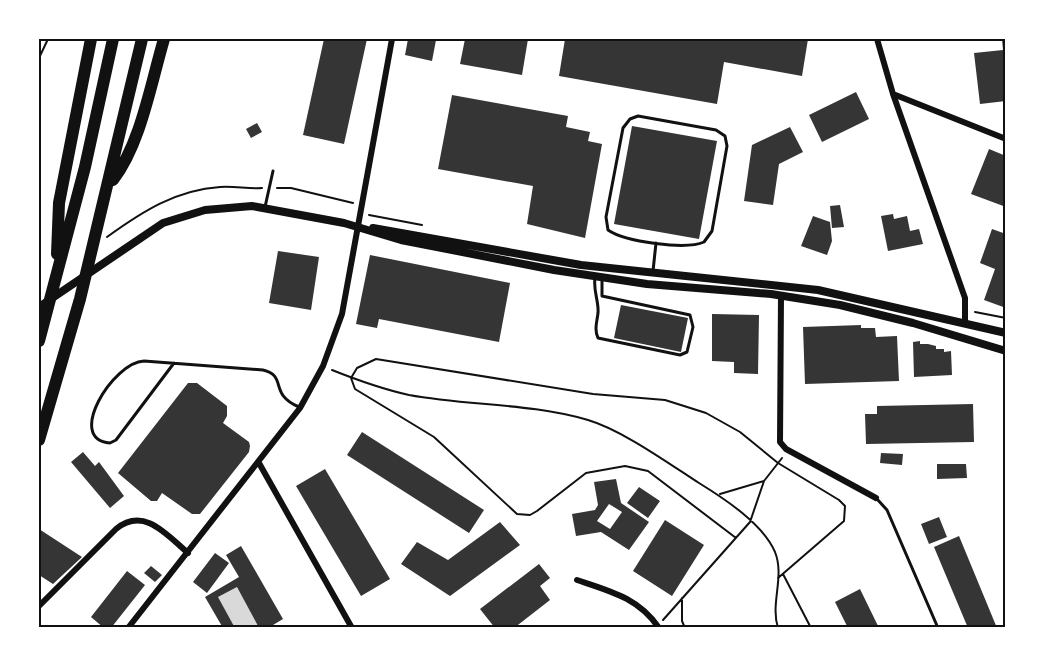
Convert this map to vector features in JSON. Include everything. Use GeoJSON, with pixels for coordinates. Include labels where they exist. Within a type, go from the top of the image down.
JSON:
{"type":"FeatureCollection","features":[{"type":"Feature","properties":{"kind":"highway"},"geometry":{"type":"LineString","coordinates":[[58,270],[59,203],[91,39]]}},
{"type":"Feature","properties":{"kind":"highway"},"geometry":{"type":"LineString","coordinates":[[39,341],[113,39]]}},
{"type":"Feature","properties":{"kind":"highway"},"geometry":{"type":"LineString","coordinates":[[39,440],[67,350],[109,186],[142,39]]}},
{"type":"Feature","properties":{"kind":"highway"},"geometry":{"type":"LineString","coordinates":[[109,186],[129,154],[164,39]]}},
{"type":"Feature","properties":{"kind":"street"},"geometry":{"type":"LineString","coordinates":[[128,628],[300,408],[323,366],[340,323],[392,39]]}},
{"type":"Feature","properties":{"kind":"street"},"geometry":{"type":"LineString","coordinates":[[877,39],[893,94],[965,298],[965,324]]}},
{"type":"Feature","properties":{"kind":"street"},"geometry":{"type":"LineString","coordinates":[[893,94],[1006,139]]}},
{"type":"Feature","properties":{"kind":"street"},"geometry":{"type":"LineString","coordinates":[[39,307],[151,230],[195,212],[235,206],[264,207],[358,226],[410,232],[581,264],[812,289],[1006,333]]}},
{"type":"Feature","properties":{"kind":"street"},"geometry":{"type":"LineString","coordinates":[[358,226],[401,240],[599,277],[781,296],[896,318],[1006,351]]}},
{"type":"Feature","properties":{"kind":"street"},"geometry":{"type":"LineString","coordinates":[[781,296],[778,433],[782,445],[876,498]]}},
{"type":"Feature","properties":{"kind":"street"},"geometry":{"type":"LineString","coordinates":[[259,463],[352,628]]}},
{"type":"Feature","properties":{"kind":"street"},"geometry":{"type":"LineString","coordinates":[[39,606],[116,529],[128,521],[150,522],[188,553]]}},
{"type":"Feature","properties":{"kind":"street"},"geometry":{"type":"LineString","coordinates":[[577,580],[634,602],[658,628]]}},
{"type":"Feature","properties":{"kind":"lane"},"geometry":{"type":"LineString","coordinates":[[642,116],[723,134],[727,146],[708,239],[695,245],[656,243],[619,236],[607,227],[606,218],[624,125],[633,117],[642,116]]}},
{"type":"Feature","properties":{"kind":"lane"},"geometry":{"type":"LineString","coordinates":[[264,207],[273,171]]}},
{"type":"Feature","properties":{"kind":"lane"},"geometry":{"type":"LineString","coordinates":[[653,273],[656,243]]}},
{"type":"Feature","properties":{"kind":"lane"},"geometry":{"type":"LineString","coordinates":[[599,277],[602,296],[690,315],[693,327],[687,352],[680,355],[598,338],[596,329],[598,309],[593,290],[599,277]]}},
{"type":"Feature","properties":{"kind":"lane"},"geometry":{"type":"LineString","coordinates":[[174,363],[116,440],[110,443],[101,440],[92,428],[93,412],[122,369],[140,360],[174,363],[271,372],[277,379],[283,400],[300,408]]}},
{"type":"Feature","properties":{"kind":"lane"},"geometry":{"type":"LineString","coordinates":[[876,498],[887,510],[938,628]]}},
{"type":"Feature","properties":{"kind":"path"},"geometry":{"type":"LineString","coordinates":[[39,58],[48,39]]}},
{"type":"Feature","properties":{"kind":"path"},"geometry":{"type":"LineString","coordinates":[[100,242],[147,209],[185,193],[222,187],[247,189]]}},
{"type":"Feature","properties":{"kind":"path"},"geometry":{"type":"LineString","coordinates":[[291,188],[349,202]]}},
{"type":"Feature","properties":{"kind":"path"},"geometry":{"type":"LineString","coordinates":[[366,213],[411,223]]}},
{"type":"Feature","properties":{"kind":"path"},"geometry":{"type":"LineString","coordinates":[[984,314],[1006,318]]}},
{"type":"Feature","properties":{"kind":"path"},"geometry":{"type":"LineString","coordinates":[[351,378],[357,368],[376,359],[593,394],[665,400],[706,413],[740,432],[778,463],[839,500],[846,513],[844,521],[778,578]]}},
{"type":"Feature","properties":{"kind":"path"},"geometry":{"type":"LineString","coordinates":[[323,366],[351,378],[410,395],[547,410],[591,421],[719,494],[765,533],[775,553],[778,578],[776,605],[778,628]]}},
{"type":"Feature","properties":{"kind":"path"},"geometry":{"type":"LineString","coordinates":[[351,378],[355,388],[434,437],[517,514],[530,515],[537,512],[586,472],[625,466],[648,471],[736,538]]}},
{"type":"Feature","properties":{"kind":"path"},"geometry":{"type":"LineString","coordinates":[[658,628],[750,522],[764,481],[789,450]]}},
{"type":"Feature","properties":{"kind":"path"},"geometry":{"type":"LineString","coordinates":[[719,494],[764,481]]}},
{"type":"Feature","properties":{"kind":"path"},"geometry":{"type":"LineString","coordinates":[[783,574],[811,628]]}},
{"type":"Feature","properties":{"kind":"path"},"geometry":{"type":"LineString","coordinates":[[682,598],[682,621],[685,628]]}},
{"type":"Feature","properties":{"kind":"shaded area"},"geometry":{"type":"Polygon","coordinates":[[[237,587],[258,626],[235,628],[218,597],[237,587]]]}},
{"type":"Feature","properties":{"kind":"building"},"geometry":{"type":"Polygon","coordinates":[[[324,39],[367,39],[344,144],[303,135],[324,39]]]}},
{"type":"Feature","properties":{"kind":"building"},"geometry":{"type":"Polygon","coordinates":[[[408,39],[436,40],[432,61],[405,55],[408,39]]]}},
{"type":"Feature","properties":{"kind":"building"},"geometry":{"type":"Polygon","coordinates":[[[465,39],[528,39],[522,75],[460,64],[465,39]]]}},
{"type":"Feature","properties":{"kind":"building"},"geometry":{"type":"Polygon","coordinates":[[[565,39],[808,39],[802,76],[724,62],[717,104],[559,76],[565,39]]]}},
{"type":"Feature","properties":{"kind":"building"},"geometry":{"type":"Polygon","coordinates":[[[1002,39],[1006,39],[1006,101],[980,104],[974,53],[1003,50],[1002,39]]]}},
{"type":"Feature","properties":{"kind":"building"},"geometry":{"type":"Polygon","coordinates":[[[856,92],[869,119],[822,142],[809,115],[856,92]]]}},
{"type":"Feature","properties":{"kind":"building"},"geometry":{"type":"Polygon","coordinates":[[[452,95],[568,116],[566,127],[590,132],[588,141],[602,144],[585,238],[527,224],[533,186],[438,169],[452,95]]]}},
{"type":"Feature","properties":{"kind":"building"},"geometry":{"type":"Polygon","coordinates":[[[257,123],[262,132],[251,138],[246,129],[257,123]]]}},
{"type":"Feature","properties":{"kind":"building"},"geometry":{"type":"Polygon","coordinates":[[[632,126],[717,141],[699,239],[614,224],[632,126]]]}},
{"type":"Feature","properties":{"kind":"building"},"geometry":{"type":"Polygon","coordinates":[[[790,127],[803,152],[779,164],[773,205],[744,201],[752,145],[790,127]]]}},
{"type":"Feature","properties":{"kind":"building"},"geometry":{"type":"Polygon","coordinates":[[[989,149],[1006,156],[1006,207],[971,194],[989,149]]]}},
{"type":"Feature","properties":{"kind":"building"},"geometry":{"type":"Polygon","coordinates":[[[840,205],[844,227],[832,228],[830,206],[840,205]]]}},
{"type":"Feature","properties":{"kind":"building"},"geometry":{"type":"Polygon","coordinates":[[[893,214],[894,219],[907,216],[910,231],[919,229],[923,244],[888,251],[881,216],[893,214]]]}},
{"type":"Feature","properties":{"kind":"building"},"geometry":{"type":"Polygon","coordinates":[[[813,216],[830,222],[832,241],[827,255],[801,246],[813,216]]]}},
{"type":"Feature","properties":{"kind":"building"},"geometry":{"type":"Polygon","coordinates":[[[992,229],[1006,234],[1006,308],[984,300],[995,269],[980,263],[992,229]]]}},
{"type":"Feature","properties":{"kind":"building"},"geometry":{"type":"Polygon","coordinates":[[[278,251],[319,257],[311,310],[269,303],[278,251]]]}},
{"type":"Feature","properties":{"kind":"building"},"geometry":{"type":"Polygon","coordinates":[[[370,255],[510,283],[499,342],[379,319],[377,328],[356,324],[370,255]]]}},
{"type":"Feature","properties":{"kind":"building"},"geometry":{"type":"Polygon","coordinates":[[[621,305],[688,318],[681,352],[614,338],[621,305]]]}},
{"type":"Feature","properties":{"kind":"building"},"geometry":{"type":"Polygon","coordinates":[[[712,314],[759,315],[758,374],[734,373],[734,362],[712,361],[712,314]]]}},
{"type":"Feature","properties":{"kind":"building"},"geometry":{"type":"Polygon","coordinates":[[[861,325],[861,328],[875,328],[876,337],[897,336],[899,381],[805,384],[803,327],[861,325]]]}},
{"type":"Feature","properties":{"kind":"building"},"geometry":{"type":"Polygon","coordinates":[[[920,341],[920,344],[944,349],[944,352],[951,351],[952,375],[914,377],[913,342],[920,341]]]}},
{"type":"Feature","properties":{"kind":"building"},"geometry":{"type":"Polygon","coordinates":[[[188,383],[197,383],[227,406],[227,416],[223,423],[249,442],[250,446],[249,452],[200,514],[192,514],[162,493],[157,501],[151,501],[118,473],[188,383]]]}},
{"type":"Feature","properties":{"kind":"building"},"geometry":{"type":"Polygon","coordinates":[[[973,404],[974,442],[866,444],[865,414],[877,414],[877,406],[973,404]]]}},
{"type":"Feature","properties":{"kind":"building"},"geometry":{"type":"Polygon","coordinates":[[[362,432],[484,510],[469,533],[347,455],[362,432]]]}},
{"type":"Feature","properties":{"kind":"building"},"geometry":{"type":"Polygon","coordinates":[[[83,452],[95,466],[99,462],[124,496],[110,508],[71,462],[83,452]]]}},
{"type":"Feature","properties":{"kind":"building"},"geometry":{"type":"Polygon","coordinates":[[[881,453],[903,454],[902,465],[880,463],[881,453]]]}},
{"type":"Feature","properties":{"kind":"building"},"geometry":{"type":"Polygon","coordinates":[[[937,464],[966,464],[967,478],[937,479],[937,464]]]}},
{"type":"Feature","properties":{"kind":"building"},"geometry":{"type":"Polygon","coordinates":[[[325,469],[390,579],[361,596],[296,486],[325,469]]]}},
{"type":"Feature","properties":{"kind":"building"},"geometry":{"type":"Polygon","coordinates":[[[616,479],[621,503],[649,522],[629,550],[601,532],[576,536],[572,514],[595,510],[598,505],[594,482],[616,479]],[[609,504],[597,521],[610,529],[622,512],[609,504]]]}},
{"type":"Feature","properties":{"kind":"building"},"geometry":{"type":"Polygon","coordinates":[[[639,487],[660,501],[648,518],[627,503],[639,487]]]}},
{"type":"Feature","properties":{"kind":"building"},"geometry":{"type":"Polygon","coordinates":[[[939,517],[947,537],[929,544],[921,524],[939,517]]]}},
{"type":"Feature","properties":{"kind":"building"},"geometry":{"type":"Polygon","coordinates":[[[665,520],[704,545],[672,596],[633,571],[665,520]]]}},
{"type":"Feature","properties":{"kind":"building"},"geometry":{"type":"Polygon","coordinates":[[[500,522],[520,545],[450,596],[401,564],[417,542],[448,560],[500,522]]]}},
{"type":"Feature","properties":{"kind":"building"},"geometry":{"type":"Polygon","coordinates":[[[39,529],[82,557],[53,584],[39,575],[39,529]]]}},
{"type":"Feature","properties":{"kind":"building"},"geometry":{"type":"Polygon","coordinates":[[[959,536],[997,628],[968,628],[934,547],[959,536]]]}},
{"type":"Feature","properties":{"kind":"building"},"geometry":{"type":"Polygon","coordinates":[[[241,546],[283,619],[268,628],[254,628],[258,626],[237,587],[218,597],[235,628],[223,628],[205,597],[239,577],[226,555],[241,546]]]}},
{"type":"Feature","properties":{"kind":"building"},"geometry":{"type":"Polygon","coordinates":[[[215,553],[229,563],[207,593],[193,582],[215,553]]]}},
{"type":"Feature","properties":{"kind":"building"},"geometry":{"type":"Polygon","coordinates":[[[539,564],[550,578],[540,586],[550,600],[514,628],[495,628],[480,609],[539,564]]]}},
{"type":"Feature","properties":{"kind":"building"},"geometry":{"type":"Polygon","coordinates":[[[151,566],[162,575],[155,582],[144,573],[151,566]]]}},
{"type":"Feature","properties":{"kind":"building"},"geometry":{"type":"Polygon","coordinates":[[[127,571],[145,585],[111,628],[104,628],[91,617],[127,571]]]}},
{"type":"Feature","properties":{"kind":"building"},"geometry":{"type":"Polygon","coordinates":[[[860,589],[879,628],[848,628],[835,602],[860,589]]]}}]}
